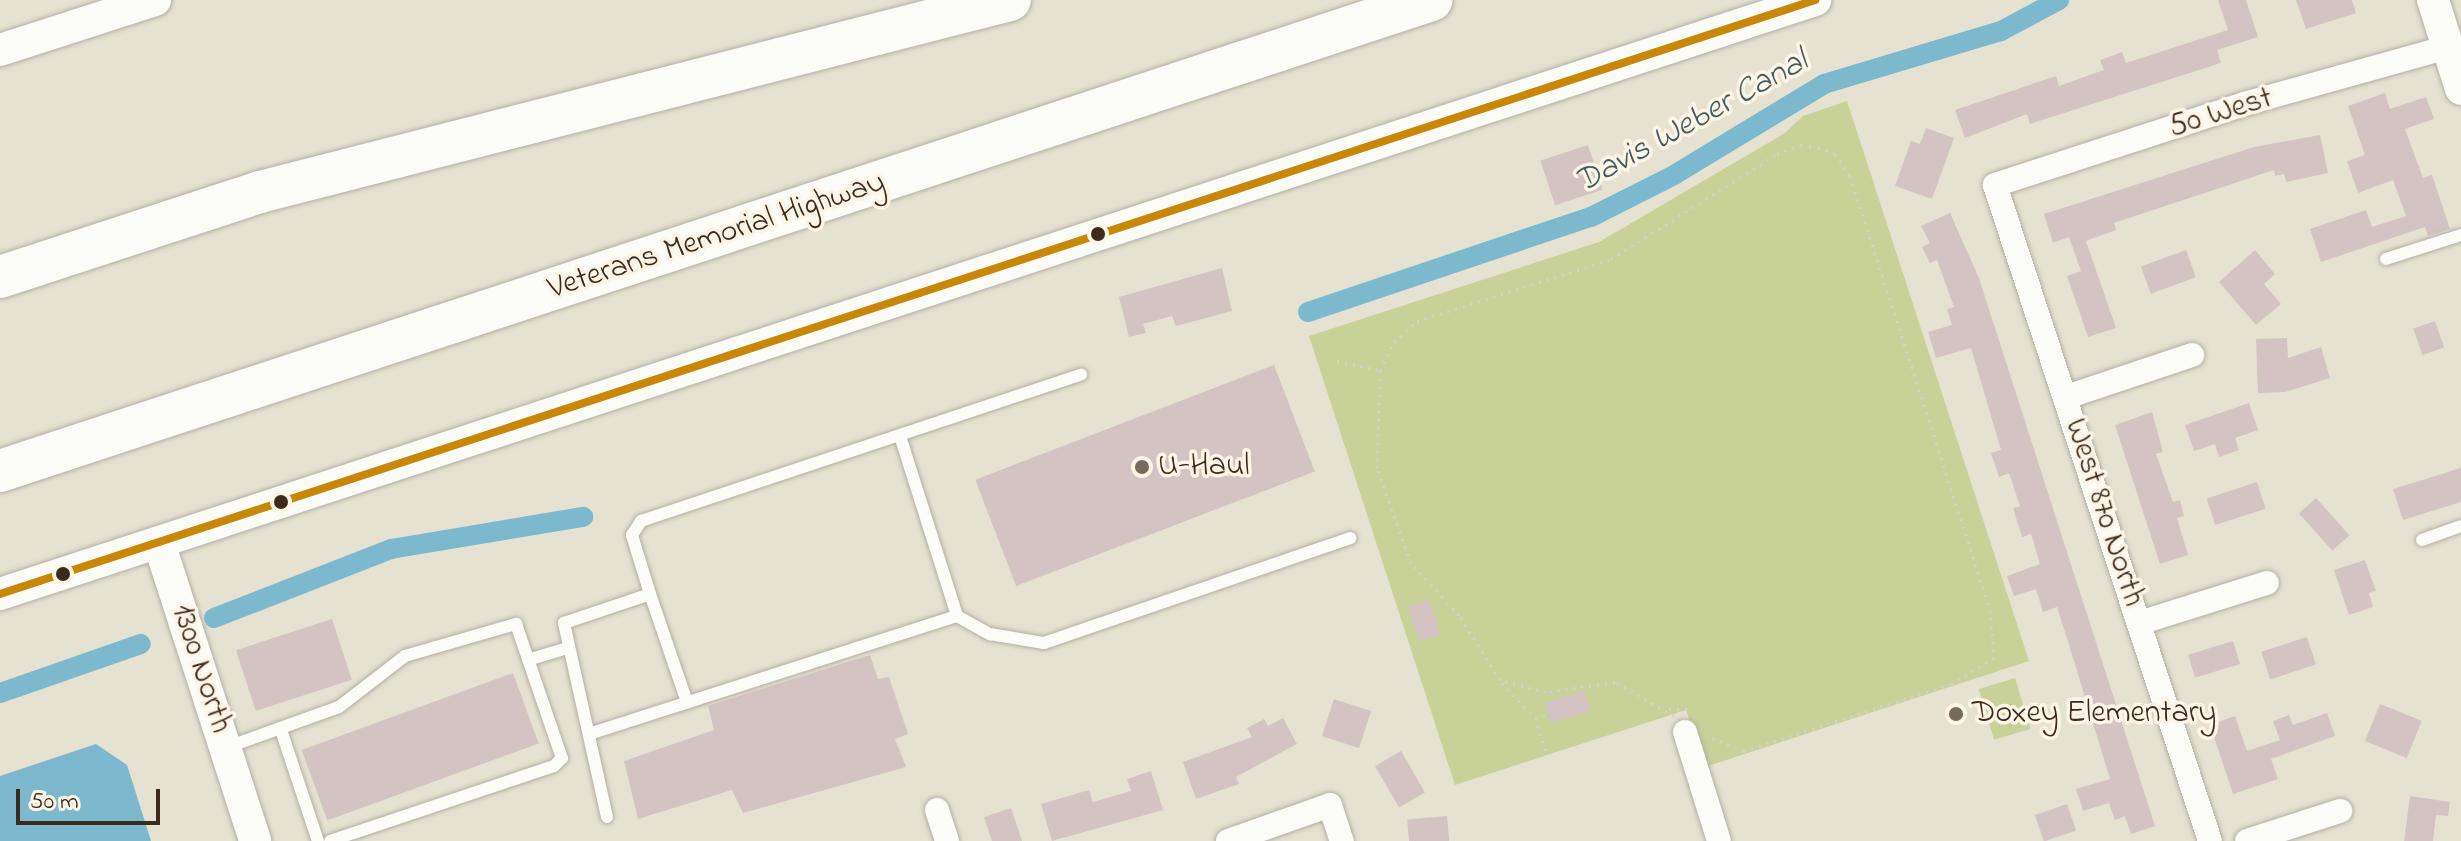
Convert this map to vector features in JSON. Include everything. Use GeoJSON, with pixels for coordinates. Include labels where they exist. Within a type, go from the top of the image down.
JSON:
{"type":"FeatureCollection","features":[{"type":"Feature","properties":{"kind":"highway"},"geometry":{"type":"LineString","coordinates":[[865,33],[967,0]]}},
{"type":"Feature","properties":{"kind":"highway"},"geometry":{"type":"LineString","coordinates":[[0,277],[260,192],[865,33],[1010,0]]}},
{"type":"Feature","properties":{"kind":"highway","name":"Veterans Memorial Highway"},"geometry":{"type":"LineString","coordinates":[[0,471],[1432,0]]}},
{"type":"Feature","properties":{"kind":"main road"},"geometry":{"type":"LineString","coordinates":[[2,44],[155,0]]}},
{"type":"Feature","properties":{"kind":"main road"},"geometry":{"type":"LineString","coordinates":[[0,594],[1815,0]]}},
{"type":"Feature","properties":{"kind":"main road"},"geometry":{"type":"LineString","coordinates":[[2433,0],[2461,89]]}},
{"type":"Feature","properties":{"kind":"main road","name":"1300 North"},"geometry":{"type":"LineString","coordinates":[[159,543],[255,841]]}},
{"type":"Feature","properties":{"kind":"street","name":"50 West"},"geometry":{"type":"LineString","coordinates":[[1995,185],[2244,104],[2448,47]]}},
{"type":"Feature","properties":{"kind":"street","name":"West 870 North"},"geometry":{"type":"LineString","coordinates":[[1995,185],[2210,841]]}},
{"type":"Feature","properties":{"kind":"street"},"geometry":{"type":"LineString","coordinates":[[2066,397],[2192,355]]}},
{"type":"Feature","properties":{"kind":"street"},"geometry":{"type":"LineString","coordinates":[[2139,623],[2267,583]]}},
{"type":"Feature","properties":{"kind":"street"},"geometry":{"type":"LineString","coordinates":[[1696,726],[1719,841]]}},
{"type":"Feature","properties":{"kind":"street"},"geometry":{"type":"LineString","coordinates":[[1228,841],[1330,805],[1342,841]]}},
{"type":"Feature","properties":{"kind":"street"},"geometry":{"type":"LineString","coordinates":[[937,810],[947,841]]}},
{"type":"Feature","properties":{"kind":"street"},"geometry":{"type":"LineString","coordinates":[[2247,841],[2340,811]]}},
{"type":"Feature","properties":{"kind":"lane"},"geometry":{"type":"LineString","coordinates":[[2386,259],[2461,235]]}},
{"type":"Feature","properties":{"kind":"lane"},"geometry":{"type":"LineString","coordinates":[[687,702],[632,535],[641,521],[1081,375]]}},
{"type":"Feature","properties":{"kind":"lane"},"geometry":{"type":"LineString","coordinates":[[900,436],[957,616],[990,634],[1044,643],[1351,538]]}},
{"type":"Feature","properties":{"kind":"lane"},"geometry":{"type":"LineString","coordinates":[[2422,540],[2461,526]]}},
{"type":"Feature","properties":{"kind":"lane"},"geometry":{"type":"LineString","coordinates":[[607,817],[592,733],[567,648],[564,623],[650,594]]}},
{"type":"Feature","properties":{"kind":"lane"},"geometry":{"type":"LineString","coordinates":[[592,733],[957,616]]}},
{"type":"Feature","properties":{"kind":"lane"},"geometry":{"type":"LineString","coordinates":[[225,748],[339,707],[405,656],[505,624],[516,624],[523,633],[562,758],[554,766],[330,841]]}},
{"type":"Feature","properties":{"kind":"lane"},"geometry":{"type":"LineString","coordinates":[[531,659],[567,648]]}},
{"type":"Feature","properties":{"kind":"lane"},"geometry":{"type":"LineString","coordinates":[[281,730],[318,841]]}},
{"type":"Feature","properties":{"kind":"path"},"geometry":{"type":"LineString","coordinates":[[1500,680],[1546,692],[1615,682],[1744,751],[1951,684],[1994,658],[1990,610],[1850,176],[1835,154],[1801,145],[1777,154],[1611,259],[1417,321],[1394,342],[1380,370],[1377,468],[1411,563],[1459,615],[1500,680],[1535,718],[1546,751]]}},
{"type":"Feature","properties":{"kind":"path"},"geometry":{"type":"LineString","coordinates":[[1337,361],[1380,370]]}},
{"type":"Feature","properties":{"kind":"path"},"geometry":{"type":"LineString","coordinates":[[1669,709],[1696,726]]}},
{"type":"Feature","properties":{"kind":"path"},"geometry":{"type":"LineString","coordinates":[[1535,718],[1548,714]]}},
{"type":"Feature","properties":{"kind":"green space"},"geometry":{"type":"Polygon","coordinates":[[[1847,101],[2029,661],[1705,767],[1686,710],[1455,785],[1309,336],[1599,242],[1785,133],[1803,116],[1847,101]]]}},
{"type":"Feature","properties":{"kind":"green space"},"geometry":{"type":"Polygon","coordinates":[[[2015,678],[2030,729],[1994,740],[1979,689],[2015,678]]]}},
{"type":"Feature","properties":{"kind":"water"},"geometry":{"type":"Polygon","coordinates":[[[96,744],[127,765],[151,841],[0,841],[0,776],[96,744]]]}},
{"type":"Feature","properties":{"kind":"building"},"geometry":{"type":"Polygon","coordinates":[[[2218,0],[2246,0],[2258,37],[2217,50],[2221,63],[2030,124],[2027,114],[1965,138],[1955,110],[2056,76],[2059,86],[2104,70],[2100,60],[2122,52],[2126,63],[2228,30],[2218,0]]]}},
{"type":"Feature","properties":{"kind":"building"},"geometry":{"type":"Polygon","coordinates":[[[2296,0],[2352,0],[2356,13],[2306,29],[2296,0]]]}},
{"type":"Feature","properties":{"kind":"building"},"geometry":{"type":"Polygon","coordinates":[[[2385,93],[2390,109],[2426,97],[2434,119],[2405,129],[2423,178],[2432,175],[2450,229],[2428,236],[2425,227],[2321,262],[2310,229],[2366,210],[2372,227],[2406,216],[2393,180],[2358,193],[2347,161],[2365,155],[2348,106],[2385,93]]]}},
{"type":"Feature","properties":{"kind":"building"},"geometry":{"type":"Polygon","coordinates":[[[1926,128],[1954,138],[1932,199],[1895,186],[1911,141],[1920,144],[1926,128]]]}},
{"type":"Feature","properties":{"kind":"building"},"geometry":{"type":"Polygon","coordinates":[[[2320,135],[2328,173],[2286,182],[2284,174],[2275,176],[2274,170],[2114,223],[2116,230],[2086,241],[2116,328],[2088,337],[2067,276],[2081,271],[2069,237],[2053,243],[2044,214],[2254,147],[2320,135]]]}},
{"type":"Feature","properties":{"kind":"building"},"geometry":{"type":"Polygon","coordinates":[[[1588,145],[1603,190],[1555,205],[1540,160],[1588,145]]]}},
{"type":"Feature","properties":{"kind":"building"},"geometry":{"type":"Polygon","coordinates":[[[1950,213],[1979,278],[2155,826],[2131,834],[2125,816],[2115,820],[2109,803],[2083,811],[2076,789],[2110,779],[2057,607],[2043,612],[2036,589],[2014,596],[2007,576],[2040,564],[2031,534],[2022,537],[2013,508],[2020,506],[2009,473],[1999,477],[1991,453],[2001,450],[1971,348],[1936,358],[1928,332],[1952,325],[1947,309],[1954,307],[1937,260],[1930,263],[1922,247],[1930,243],[1921,226],[1950,213]]]}},
{"type":"Feature","properties":{"kind":"building"},"geometry":{"type":"Polygon","coordinates":[[[2186,250],[2196,277],[2151,294],[2141,266],[2186,250]]]}},
{"type":"Feature","properties":{"kind":"building"},"geometry":{"type":"Polygon","coordinates":[[[2255,250],[2275,274],[2264,284],[2281,304],[2256,325],[2219,282],[2255,250]]]}},
{"type":"Feature","properties":{"kind":"building"},"geometry":{"type":"Polygon","coordinates":[[[1222,268],[1232,311],[1176,326],[1172,316],[1143,324],[1146,333],[1129,337],[1119,297],[1222,268]]]}},
{"type":"Feature","properties":{"kind":"building"},"geometry":{"type":"Polygon","coordinates":[[[2435,321],[2444,347],[2422,355],[2413,328],[2435,321]]]}},
{"type":"Feature","properties":{"kind":"building"},"geometry":{"type":"Polygon","coordinates":[[[2287,338],[2288,358],[2321,347],[2330,378],[2285,392],[2258,393],[2256,339],[2287,338]]]}},
{"type":"Feature","properties":{"kind":"building","name":"U-Haul"},"geometry":{"type":"Polygon","coordinates":[[[1274,365],[1315,471],[1016,586],[975,480],[1274,365]]]}},
{"type":"Feature","properties":{"kind":"building"},"geometry":{"type":"Polygon","coordinates":[[[2249,403],[2258,430],[2235,438],[2239,450],[2219,457],[2215,444],[2194,451],[2185,425],[2249,403]]]}},
{"type":"Feature","properties":{"kind":"building"},"geometry":{"type":"Polygon","coordinates":[[[2152,412],[2163,452],[2156,454],[2173,502],[2180,500],[2184,516],[2177,518],[2188,555],[2160,564],[2115,425],[2152,412]]]}},
{"type":"Feature","properties":{"kind":"building"},"geometry":{"type":"Polygon","coordinates":[[[2461,468],[2461,502],[2403,520],[2393,489],[2461,468]]]}},
{"type":"Feature","properties":{"kind":"building"},"geometry":{"type":"Polygon","coordinates":[[[2257,482],[2266,509],[2215,525],[2207,498],[2257,482]]]}},
{"type":"Feature","properties":{"kind":"building"},"geometry":{"type":"Polygon","coordinates":[[[2316,498],[2349,535],[2332,551],[2299,513],[2316,498]]]}},
{"type":"Feature","properties":{"kind":"building"},"geometry":{"type":"Polygon","coordinates":[[[2365,560],[2376,591],[2369,593],[2373,607],[2349,615],[2334,570],[2365,560]]]}},
{"type":"Feature","properties":{"kind":"building"},"geometry":{"type":"Polygon","coordinates":[[[1429,600],[1440,634],[1419,641],[1408,607],[1429,600]]]}},
{"type":"Feature","properties":{"kind":"building"},"geometry":{"type":"Polygon","coordinates":[[[332,619],[352,680],[256,711],[236,650],[332,619]]]}},
{"type":"Feature","properties":{"kind":"building"},"geometry":{"type":"Polygon","coordinates":[[[2307,637],[2316,665],[2270,679],[2261,652],[2307,637]]]}},
{"type":"Feature","properties":{"kind":"building"},"geometry":{"type":"Polygon","coordinates":[[[2233,641],[2240,664],[2195,678],[2188,655],[2233,641]]]}},
{"type":"Feature","properties":{"kind":"building"},"geometry":{"type":"Polygon","coordinates":[[[870,655],[878,679],[889,677],[908,734],[895,739],[906,767],[743,813],[732,790],[638,819],[624,761],[714,730],[708,706],[870,655]]]}},
{"type":"Feature","properties":{"kind":"building"},"geometry":{"type":"Polygon","coordinates":[[[513,673],[539,743],[327,820],[302,750],[513,673]]]}},
{"type":"Feature","properties":{"kind":"building"},"geometry":{"type":"Polygon","coordinates":[[[1584,691],[1590,711],[1551,723],[1545,703],[1584,691]]]}},
{"type":"Feature","properties":{"kind":"building"},"geometry":{"type":"Polygon","coordinates":[[[1334,699],[1371,711],[1359,748],[1322,736],[1334,699]]]}},
{"type":"Feature","properties":{"kind":"building"},"geometry":{"type":"Polygon","coordinates":[[[2380,704],[2422,721],[2407,758],[2365,741],[2380,704]]]}},
{"type":"Feature","properties":{"kind":"building"},"geometry":{"type":"Polygon","coordinates":[[[2327,713],[2335,736],[2271,759],[2278,779],[2233,794],[2210,725],[2235,716],[2247,751],[2280,740],[2273,721],[2289,715],[2293,725],[2327,713]]]}},
{"type":"Feature","properties":{"kind":"building"},"geometry":{"type":"Polygon","coordinates":[[[1283,718],[1297,744],[1236,777],[1239,784],[1196,799],[1183,762],[1252,737],[1247,728],[1264,719],[1268,726],[1283,718]]]}},
{"type":"Feature","properties":{"kind":"building"},"geometry":{"type":"Polygon","coordinates":[[[1401,751],[1425,793],[1399,808],[1375,766],[1401,751]]]}},
{"type":"Feature","properties":{"kind":"building"},"geometry":{"type":"Polygon","coordinates":[[[1151,771],[1163,810],[1052,841],[1041,804],[1089,790],[1093,802],[1131,791],[1127,779],[1151,771]]]}},
{"type":"Feature","properties":{"kind":"building"},"geometry":{"type":"Polygon","coordinates":[[[2410,796],[2450,802],[2448,816],[2436,815],[2433,841],[2404,841],[2410,796]]]}},
{"type":"Feature","properties":{"kind":"building"},"geometry":{"type":"Polygon","coordinates":[[[2067,804],[2076,830],[2044,841],[2035,815],[2067,804]]]}},
{"type":"Feature","properties":{"kind":"building"},"geometry":{"type":"Polygon","coordinates":[[[1011,808],[1022,841],[992,841],[984,817],[1011,808]]]}},
{"type":"Feature","properties":{"kind":"building"},"geometry":{"type":"Polygon","coordinates":[[[1447,816],[1449,841],[1409,841],[1407,819],[1447,816]]]}},
{"type":"Feature","properties":{"kind":"waterway","name":"Davis Weber Canal"},"geometry":{"type":"LineString","coordinates":[[1308,312],[1591,217],[1674,175],[1824,84],[2001,31],[2059,0]]}},
{"type":"Feature","properties":{"kind":"waterway","name":"Davis Weber Canal"},"geometry":{"type":"LineString","coordinates":[[214,618],[391,549],[583,517]]}},
{"type":"Feature","properties":{"kind":"waterway","name":"Davis Weber Canal"},"geometry":{"type":"LineString","coordinates":[[0,693],[141,644]]}},
{"type":"Feature","properties":{"kind":"transit line"},"geometry":{"type":"LineString","coordinates":[[0,594],[1815,0]]}},
{"type":"Feature","properties":{"kind":"place","name":"U-Haul"},"geometry":{"type":"Point","coordinates":[1142,467]}},
{"type":"Feature","properties":{"kind":"place","name":"Doxey Elementary"},"geometry":{"type":"Point","coordinates":[1956,714]}}]}
